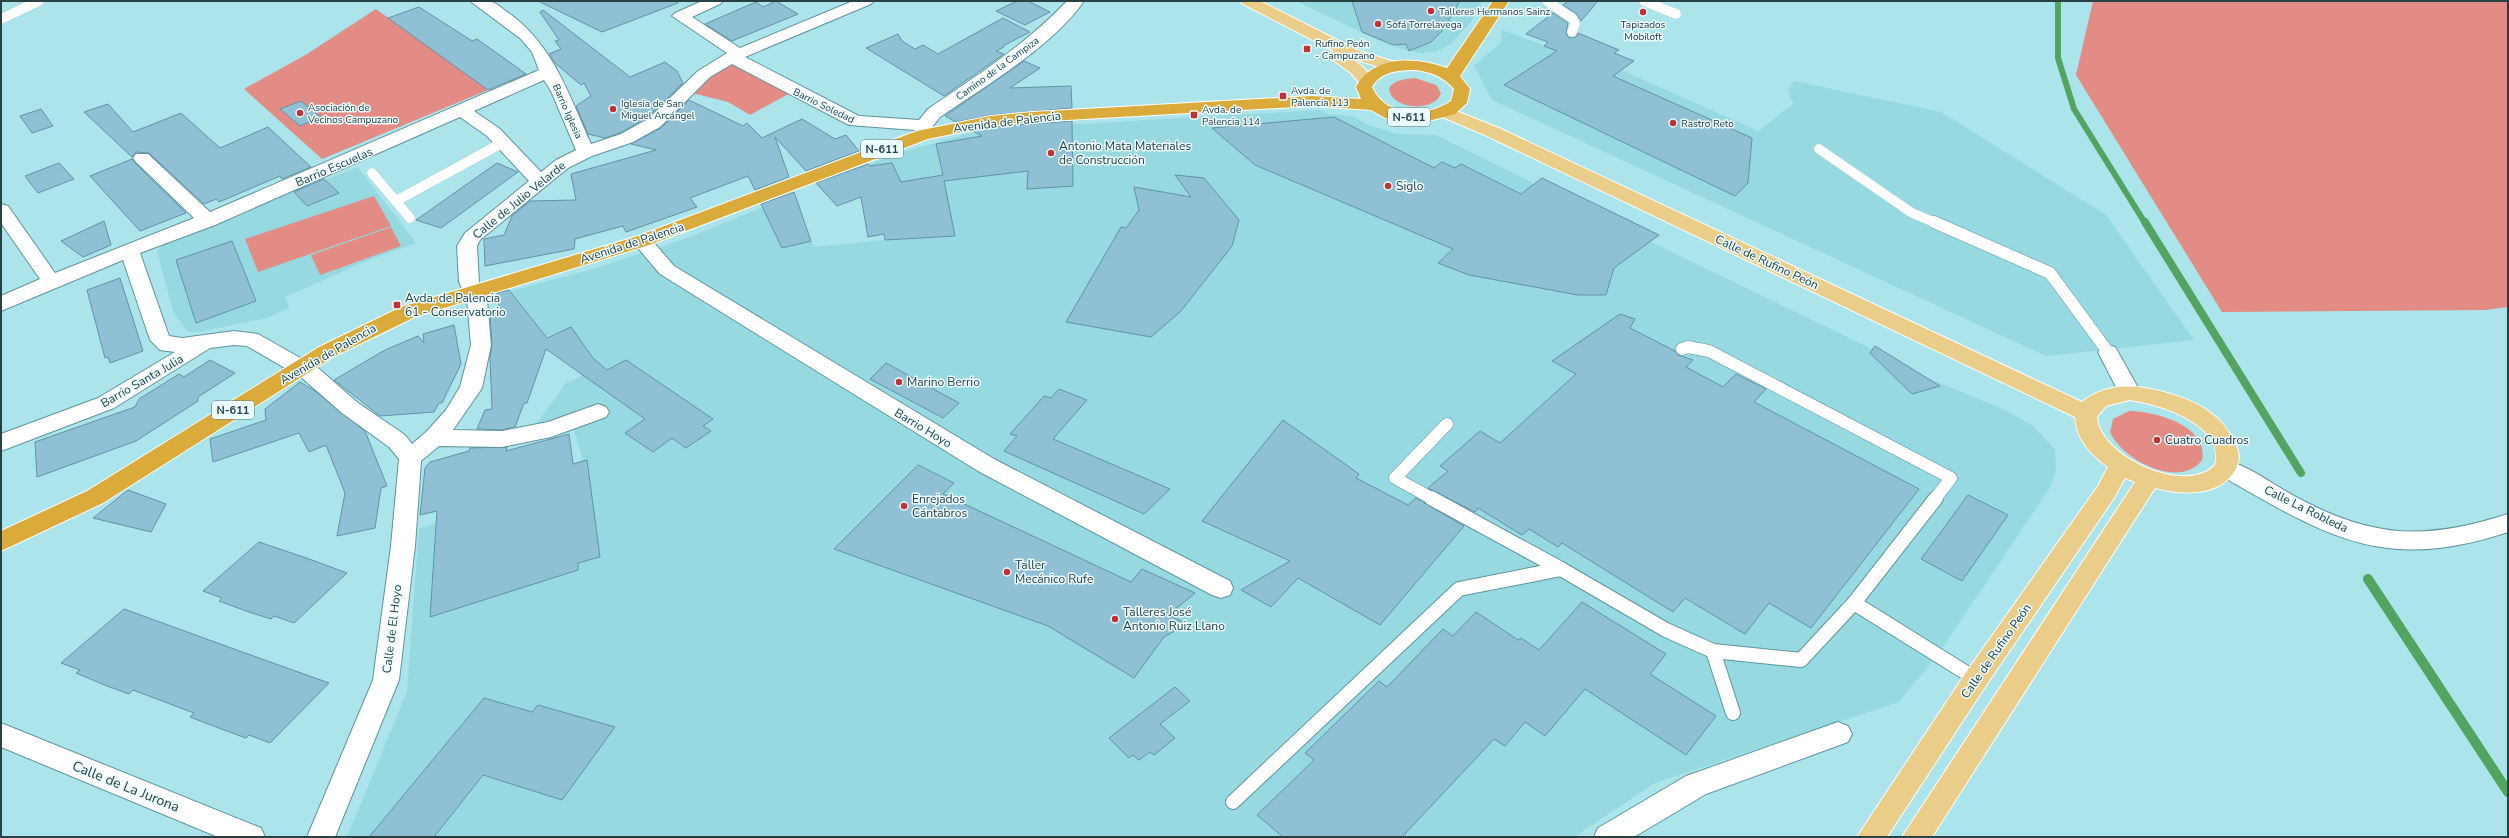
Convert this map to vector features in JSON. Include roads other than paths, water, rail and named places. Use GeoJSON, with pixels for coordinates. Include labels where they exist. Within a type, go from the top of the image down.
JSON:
{"type":"FeatureCollection","features":[{"type":"Feature","properties":{"kind":"highway","name":"N-611"},"geometry":{"type":"LineString","coordinates":[[1452,108],[1416,118],[1385,111],[1373,105],[1366,96],[1365,84],[1381,70],[1392,66],[1427,67],[1451,76],[1471,44],[1484,30],[1501,1]]}},
{"type":"Feature","properties":{"kind":"highway","name":"N-611"},"geometry":{"type":"LineString","coordinates":[[1427,67],[1471,44]]}},
{"type":"Feature","properties":{"kind":"highway"},"geometry":{"type":"LineString","coordinates":[[1451,76],[1462,89],[1452,108]]}},
{"type":"Feature","properties":{"kind":"highway","name":"Avenida de Palencia"},"geometry":{"type":"LineString","coordinates":[[1312,100],[1365,84]]}},
{"type":"Feature","properties":{"kind":"highway","name":"Avenida de Palencia"},"geometry":{"type":"LineString","coordinates":[[1,542],[95,497],[300,368],[372,328],[414,310],[642,241],[923,130],[1032,117],[1312,100],[1373,105]]}},
{"type":"Feature","properties":{"kind":"main road"},"geometry":{"type":"LineString","coordinates":[[1231,1],[1343,58],[1365,84]]}},
{"type":"Feature","properties":{"kind":"main road"},"geometry":{"type":"LineString","coordinates":[[1248,1],[1351,53],[1392,66]]}},
{"type":"Feature","properties":{"kind":"main road","name":"Calle de Rufino Peón"},"geometry":{"type":"LineString","coordinates":[[1452,108],[1493,132],[2090,407]]}},
{"type":"Feature","properties":{"kind":"main road"},"geometry":{"type":"LineString","coordinates":[[2130,393],[2170,401],[2203,420],[2214,429],[2224,443],[2228,456],[2226,468],[2213,480],[2203,483],[2178,484],[2150,478],[2121,465],[2095,442],[2086,424],[2090,407],[2110,394],[2130,393]]}},
{"type":"Feature","properties":{"kind":"main road","name":"Calle de Rufino Peón"},"geometry":{"type":"LineString","coordinates":[[1871,837],[1976,679],[2106,492],[2121,465]]}},
{"type":"Feature","properties":{"kind":"main road"},"geometry":{"type":"LineString","coordinates":[[1916,837],[2150,478]]}},
{"type":"Feature","properties":{"kind":"street","name":"Barrio Iglesia"},"geometry":{"type":"LineString","coordinates":[[478,1],[499,13],[528,38],[538,50],[548,72],[560,89],[562,98],[586,152]]}},
{"type":"Feature","properties":{"kind":"street","name":"Barrio Soledad"},"geometry":{"type":"LineString","coordinates":[[715,1],[680,16],[736,56],[855,121],[923,130]]}},
{"type":"Feature","properties":{"kind":"street","name":"Calle de Julio Velarde"},"geometry":{"type":"LineString","coordinates":[[472,292],[468,282],[468,242],[480,229],[562,164],[586,152],[627,138],[654,123],[704,74],[736,56],[866,1]]}},
{"type":"Feature","properties":{"kind":"street","name":"Camino de la Campiza"},"geometry":{"type":"LineString","coordinates":[[923,130],[934,114],[1021,53],[1045,33],[1076,1]]}},
{"type":"Feature","properties":{"kind":"street","name":"Barrio Escuelas"},"geometry":{"type":"LineString","coordinates":[[1,304],[51,281],[208,221],[548,72]]}},
{"type":"Feature","properties":{"kind":"street"},"geometry":{"type":"LineString","coordinates":[[461,111],[482,123],[540,182]]}},
{"type":"Feature","properties":{"kind":"street"},"geometry":{"type":"LineString","coordinates":[[142,158],[208,221]]}},
{"type":"Feature","properties":{"kind":"street"},"geometry":{"type":"LineString","coordinates":[[1,210],[51,281]]}},
{"type":"Feature","properties":{"kind":"street","name":"Barrio Hoyo"},"geometry":{"type":"LineString","coordinates":[[642,241],[667,270],[914,423],[1045,498],[1221,588]]}},
{"type":"Feature","properties":{"kind":"street"},"geometry":{"type":"LineString","coordinates":[[130,251],[160,340],[167,345],[182,346],[234,338],[250,339],[300,368],[350,408],[397,441],[410,458],[434,438],[454,415],[471,388],[481,345],[478,300],[472,292]]}},
{"type":"Feature","properties":{"kind":"street","name":"Barrio Santa Julia"},"geometry":{"type":"LineString","coordinates":[[3,444],[106,404],[208,341]]}},
{"type":"Feature","properties":{"kind":"street"},"geometry":{"type":"LineString","coordinates":[[2108,352],[2130,393]]}},
{"type":"Feature","properties":{"kind":"street"},"geometry":{"type":"LineString","coordinates":[[434,438],[502,439],[551,429],[598,412]]}},
{"type":"Feature","properties":{"kind":"street","name":"Calle de El Hoyo"},"geometry":{"type":"LineString","coordinates":[[321,837],[386,680],[403,546],[410,458]]}},
{"type":"Feature","properties":{"kind":"street","name":"Calle La Robleda"},"geometry":{"type":"LineString","coordinates":[[2226,468],[2347,531],[2373,538],[2408,541],[2454,536],[2508,523]]}},
{"type":"Feature","properties":{"kind":"street"},"geometry":{"type":"LineString","coordinates":[[1608,837],[1696,785],[1838,734]]}},
{"type":"Feature","properties":{"kind":"street","name":"Calle de La Jurona"},"geometry":{"type":"LineString","coordinates":[[1,735],[250,837]]}},
{"type":"Feature","properties":{"kind":"lane"},"geometry":{"type":"LineString","coordinates":[[1,19],[38,1]]}},
{"type":"Feature","properties":{"kind":"lane"},"geometry":{"type":"LineString","coordinates":[[1547,1],[1574,19],[1575,24],[1572,32]]}},
{"type":"Feature","properties":{"kind":"lane"},"geometry":{"type":"LineString","coordinates":[[1644,1],[1676,14]]}},
{"type":"Feature","properties":{"kind":"lane"},"geometry":{"type":"LineString","coordinates":[[396,201],[478,154],[502,143]]}},
{"type":"Feature","properties":{"kind":"lane"},"geometry":{"type":"LineString","coordinates":[[1819,149],[1912,213],[2050,272],[2108,352]]}},
{"type":"Feature","properties":{"kind":"lane"},"geometry":{"type":"LineString","coordinates":[[372,173],[410,218]]}},
{"type":"Feature","properties":{"kind":"lane"},"geometry":{"type":"LineString","coordinates":[[1447,424],[1395,478],[1666,630],[1713,651],[1801,660],[1854,604],[1951,478],[1709,351],[1688,347],[1682,349]]}},
{"type":"Feature","properties":{"kind":"lane"},"geometry":{"type":"LineString","coordinates":[[1233,802],[1459,589],[1561,570]]}},
{"type":"Feature","properties":{"kind":"lane"},"geometry":{"type":"LineString","coordinates":[[1854,604],[1976,679]]}},
{"type":"Feature","properties":{"kind":"lane"},"geometry":{"type":"LineString","coordinates":[[1713,651],[1733,713]]}},
{"type":"Feature","properties":{"kind":"waterway"},"geometry":{"type":"LineString","coordinates":[[2058,1],[2058,58],[2074,109],[2145,223]]}},
{"type":"Feature","properties":{"kind":"waterway"},"geometry":{"type":"LineString","coordinates":[[2145,222],[2301,473]]}},
{"type":"Feature","properties":{"kind":"waterway"},"geometry":{"type":"LineString","coordinates":[[2368,579],[2508,792]]}},
{"type":"Feature","properties":{"kind":"place","name":"Talleres Hermanos Sainz"},"geometry":{"type":"Point","coordinates":[1431,11]}},
{"type":"Feature","properties":{"kind":"place","name":"Tapizados Mobiloft"},"geometry":{"type":"Point","coordinates":[1643,12]}},
{"type":"Feature","properties":{"kind":"place","name":"Sofá Torrelavega"},"geometry":{"type":"Point","coordinates":[1378,24]}},
{"type":"Feature","properties":{"kind":"place","name":"Rufino Peón - Campuzano"},"geometry":{"type":"Point","coordinates":[1307,49]}},
{"type":"Feature","properties":{"kind":"place","name":"Avda. de Palencia 113"},"geometry":{"type":"Point","coordinates":[1283,96]}},
{"type":"Feature","properties":{"kind":"place","name":"Iglesia de San Miguel Arcángel"},"geometry":{"type":"Point","coordinates":[613,109]}},
{"type":"Feature","properties":{"kind":"place","name":"Asociación de Vecinos Campuzano"},"geometry":{"type":"Point","coordinates":[300,113]}},
{"type":"Feature","properties":{"kind":"place","name":"Avda. de Palencia 114"},"geometry":{"type":"Point","coordinates":[1194,115]}},
{"type":"Feature","properties":{"kind":"place","name":"Rastro Reto"},"geometry":{"type":"Point","coordinates":[1673,123]}},
{"type":"Feature","properties":{"kind":"place","name":"Antonio Mata Materiales de Construcción"},"geometry":{"type":"Point","coordinates":[1051,153]}},
{"type":"Feature","properties":{"kind":"place","name":"Siglo"},"geometry":{"type":"Point","coordinates":[1388,186]}},
{"type":"Feature","properties":{"kind":"place","name":"Avda. de Palencia 61 - Conservatorio"},"geometry":{"type":"Point","coordinates":[397,305]}},
{"type":"Feature","properties":{"kind":"place","name":"Marino Berrio"},"geometry":{"type":"Point","coordinates":[899,382]}},
{"type":"Feature","properties":{"kind":"place","name":"Cuatro Cuadros"},"geometry":{"type":"Point","coordinates":[2157,440]}},
{"type":"Feature","properties":{"kind":"place","name":"Enrejados Cántabros"},"geometry":{"type":"Point","coordinates":[904,506]}},
{"type":"Feature","properties":{"kind":"place","name":"Taller Mecánico Rufe"},"geometry":{"type":"Point","coordinates":[1007,572]}},
{"type":"Feature","properties":{"kind":"place","name":"Talleres José Antonio Ruiz Llano"},"geometry":{"type":"Point","coordinates":[1115,619]}}]}
